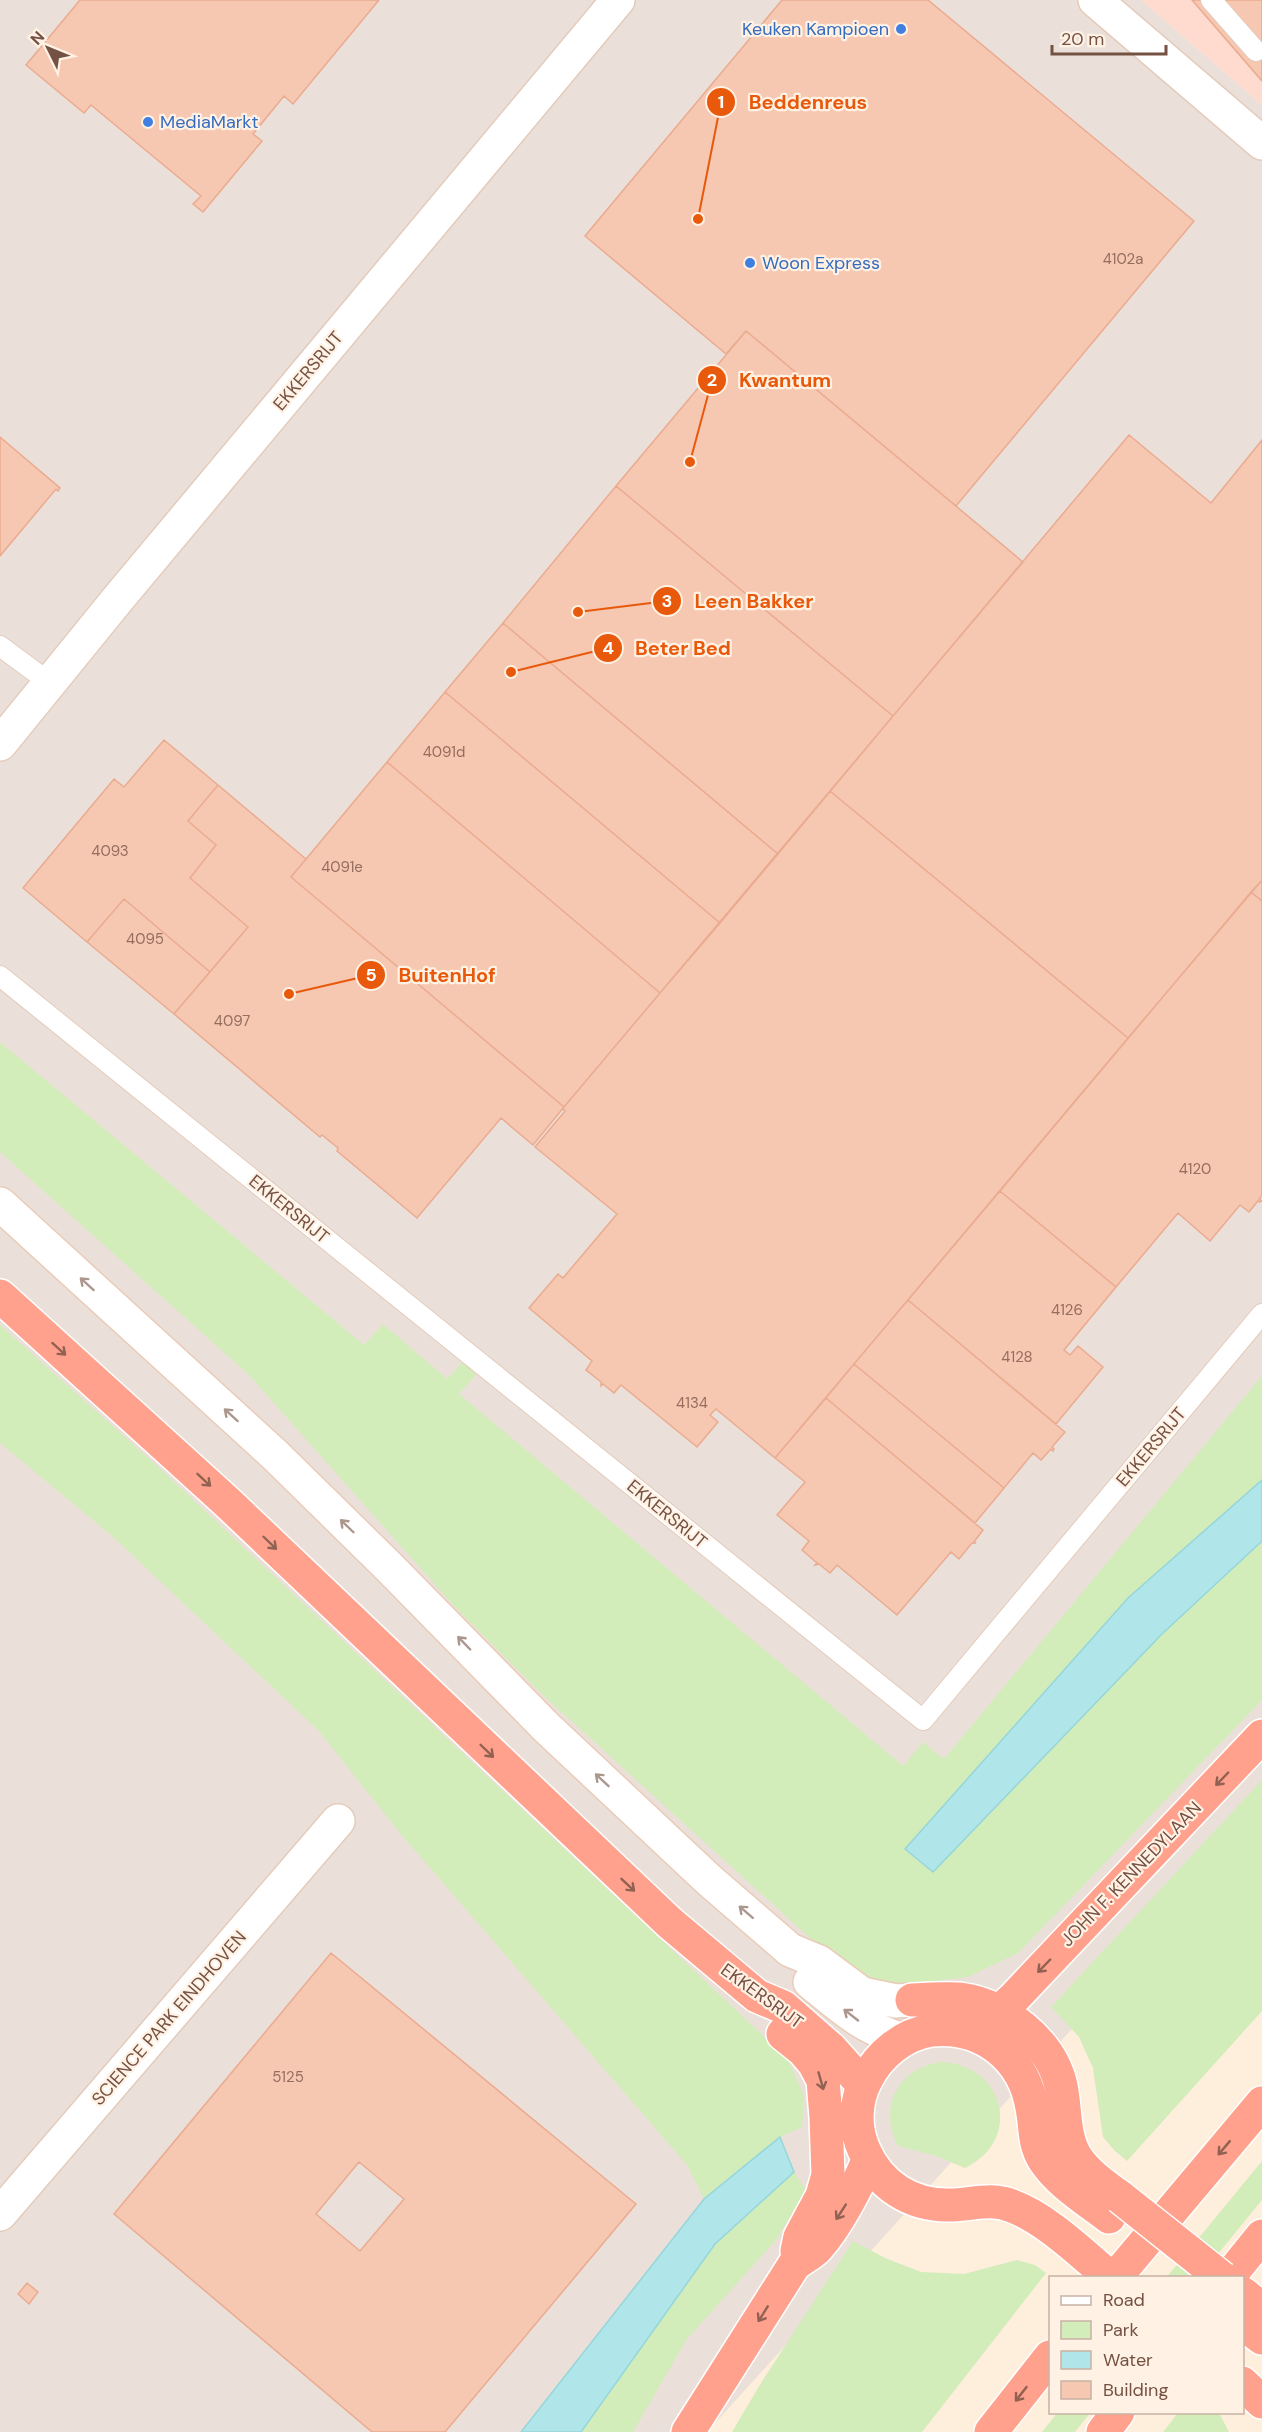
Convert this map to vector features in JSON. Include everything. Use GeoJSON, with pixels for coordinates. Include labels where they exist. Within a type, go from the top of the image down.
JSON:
{"type":"FeatureCollection","features":[{"type":"Feature","properties":{"kind":"highway","name":"EKKERSRIJT"},"geometry":{"type":"LineString","coordinates":[[0,1296],[227,1502],[670,1923],[756,1996],[783,2007],[831,2049],[863,2085]]}},
{"type":"Feature","properties":{"kind":"highway","name":"JOHN F. KENNEDYLAAN"},"geometry":{"type":"LineString","coordinates":[[975,2034],[1000,2011],[1262,1736]]}},
{"type":"Feature","properties":{"kind":"highway"},"geometry":{"type":"LineString","coordinates":[[688,2432],[794,2265],[800,2237],[822,2196],[828,2175],[823,2080],[814,2063],[803,2050],[770,2022],[756,1996]]}},
{"type":"Feature","properties":{"kind":"highway"},"geometry":{"type":"LineString","coordinates":[[912,2000],[958,2000],[1000,2011],[1024,2029],[1052,2062],[1060,2082],[1072,2150],[1084,2167],[1094,2191],[1184,2276]]}},
{"type":"Feature","properties":{"kind":"highway"},"geometry":{"type":"LineString","coordinates":[[1112,2276],[1029,2214],[1004,2203],[994,2201],[951,2205],[917,2201],[889,2186],[868,2160],[857,2122],[858,2104],[863,2085],[877,2061],[902,2040],[928,2031],[945,2029],[975,2034],[1001,2049],[1020,2070],[1028,2088],[1033,2110],[1034,2134],[1041,2153],[1058,2176],[1094,2191],[1221,2276]]}},
{"type":"Feature","properties":{"kind":"highway"},"geometry":{"type":"LineString","coordinates":[[1114,2276],[1262,2103]]}},
{"type":"Feature","properties":{"kind":"highway"},"geometry":{"type":"LineString","coordinates":[[794,2265],[817,2248],[858,2185],[868,2160]]}},
{"type":"Feature","properties":{"kind":"highway"},"geometry":{"type":"LineString","coordinates":[[1229,2276],[1262,2236]]}},
{"type":"Feature","properties":{"kind":"highway"},"geometry":{"type":"LineString","coordinates":[[1244,2295],[1262,2309]]}},
{"type":"Feature","properties":{"kind":"highway"},"geometry":{"type":"LineString","coordinates":[[1244,2324],[1262,2338]]}},
{"type":"Feature","properties":{"kind":"highway"},"geometry":{"type":"LineString","coordinates":[[991,2432],[1049,2357]]}},
{"type":"Feature","properties":{"kind":"highway"},"geometry":{"type":"LineString","coordinates":[[1244,2385],[1262,2402]]}},
{"type":"Feature","properties":{"kind":"highway"},"geometry":{"type":"LineString","coordinates":[[1103,2432],[1116,2414]]}},
{"type":"Feature","properties":{"kind":"street","name":"EKKERSRIJT"},"geometry":{"type":"LineString","coordinates":[[0,744],[618,0]]}},
{"type":"Feature","properties":{"kind":"street"},"geometry":{"type":"LineString","coordinates":[[1095,0],[1262,143]]}},
{"type":"Feature","properties":{"kind":"street"},"geometry":{"type":"LineString","coordinates":[[0,1204],[275,1455],[546,1727],[709,1880],[790,1950],[819,1962],[862,1994],[896,2001],[912,2000]]}},
{"type":"Feature","properties":{"kind":"street","name":"SCIENCE PARK EINDHOVEN"},"geometry":{"type":"LineString","coordinates":[[0,2214],[338,1821]]}},
{"type":"Feature","properties":{"kind":"street"},"geometry":{"type":"LineString","coordinates":[[790,1950],[806,1978],[847,2013],[876,2031],[902,2040]]}},
{"type":"Feature","properties":{"kind":"lane"},"geometry":{"type":"LineString","coordinates":[[1211,0],[1256,51]]}},
{"type":"Feature","properties":{"kind":"lane"},"geometry":{"type":"LineString","coordinates":[[0,646],[50,683]]}},
{"type":"Feature","properties":{"kind":"lane","name":"EKKERSRIJT"},"geometry":{"type":"LineString","coordinates":[[0,976],[923,1720],[1262,1314]]}},
{"type":"Feature","properties":{"kind":"shaded area"},"geometry":{"type":"Polygon","coordinates":[[[0,0],[1141,0],[1262,105],[1262,1819],[707,2432],[0,2432],[0,0]]]}},
{"type":"Feature","properties":{"kind":"shaded area"},"geometry":{"type":"Polygon","coordinates":[[[1141,0],[1262,0],[1262,105],[1141,0]]]}},
{"type":"Feature","properties":{"kind":"green space"},"geometry":{"type":"Polygon","coordinates":[[[0,1042],[364,1345],[383,1324],[447,1379],[465,1359],[480,1370],[459,1394],[903,1766],[923,1742],[944,1759],[1262,1376],[1262,1480],[1128,1598],[1162,1634],[1262,1541],[1262,1700],[1018,1953],[968,1977],[898,1985],[863,1977],[832,1958],[545,1697],[454,1606],[249,1375],[0,1152],[0,1042]]]}},
{"type":"Feature","properties":{"kind":"green space"},"geometry":{"type":"Polygon","coordinates":[[[0,1325],[156,1465],[788,2059],[804,2096],[802,2127],[780,2137],[704,2199],[687,2165],[399,1832],[319,1731],[112,1536],[0,1443],[0,1325]]]}},
{"type":"Feature","properties":{"kind":"green space"},"geometry":{"type":"Polygon","coordinates":[[[1262,1780],[1262,2011],[1127,2161],[1103,2137],[1093,2068],[1079,2037],[1051,2007],[1262,1780]]]}},
{"type":"Feature","properties":{"kind":"green space"},"geometry":{"type":"Polygon","coordinates":[[[940,2062],[962,2066],[979,2075],[992,2089],[999,2105],[1000,2122],[995,2140],[983,2155],[965,2168],[936,2156],[898,2146],[892,2132],[890,2118],[895,2092],[912,2073],[940,2062]]]}},
{"type":"Feature","properties":{"kind":"green space"},"geometry":{"type":"Polygon","coordinates":[[[1262,2161],[1262,2200],[1200,2276],[1168,2276],[1262,2161]]]}},
{"type":"Feature","properties":{"kind":"green space"},"geometry":{"type":"Polygon","coordinates":[[[794,2172],[806,2190],[776,2240],[686,2340],[633,2432],[581,2432],[715,2244],[794,2172]]]}},
{"type":"Feature","properties":{"kind":"green space"},"geometry":{"type":"Polygon","coordinates":[[[853,2241],[885,2258],[921,2272],[964,2274],[1017,2260],[1035,2265],[1046,2273],[922,2432],[732,2432],[761,2383],[853,2241]]]}},
{"type":"Feature","properties":{"kind":"green space"},"geometry":{"type":"Polygon","coordinates":[[[1056,2414],[1089,2414],[1075,2432],[1042,2432],[1056,2414]]]}},
{"type":"Feature","properties":{"kind":"green space"},"geometry":{"type":"Polygon","coordinates":[[[1177,2414],[1220,2414],[1229,2432],[1163,2432],[1177,2414]]]}},
{"type":"Feature","properties":{"kind":"water"},"geometry":{"type":"Polygon","coordinates":[[[1262,1480],[1262,1541],[1162,1634],[933,1872],[905,1849],[1128,1598],[1262,1480]]]}},
{"type":"Feature","properties":{"kind":"water"},"geometry":{"type":"Polygon","coordinates":[[[780,2137],[794,2172],[715,2244],[581,2432],[521,2432],[704,2199],[780,2137]]]}},
{"type":"Feature","properties":{"kind":"building"},"geometry":{"type":"Polygon","coordinates":[[[80,0],[379,0],[293,104],[284,96],[253,134],[262,141],[203,212],[193,204],[201,196],[91,105],[84,113],[26,65],[80,0]]]}},
{"type":"Feature","properties":{"kind":"building"},"geometry":{"type":"Polygon","coordinates":[[[782,0],[928,0],[1194,221],[956,506],[746,331],[726,354],[585,236],[782,0]]]}},
{"type":"Feature","properties":{"kind":"building"},"geometry":{"type":"Polygon","coordinates":[[[1192,0],[1262,0],[1262,81],[1192,0]]]}},
{"type":"Feature","properties":{"kind":"building"},"geometry":{"type":"Polygon","coordinates":[[[746,331],[1023,562],[893,716],[616,486],[746,331]]]}},
{"type":"Feature","properties":{"kind":"building"},"geometry":{"type":"Polygon","coordinates":[[[1129,435],[1211,503],[1262,440],[1262,880],[1128,1038],[830,791],[1129,435]]]}},
{"type":"Feature","properties":{"kind":"building"},"geometry":{"type":"Polygon","coordinates":[[[0,437],[60,488],[58,491],[56,489],[0,556],[0,437]]]}},
{"type":"Feature","properties":{"kind":"building"},"geometry":{"type":"Polygon","coordinates":[[[616,486],[893,716],[778,854],[503,623],[616,486]]]}},
{"type":"Feature","properties":{"kind":"building"},"geometry":{"type":"Polygon","coordinates":[[[503,623],[778,854],[720,923],[445,692],[503,623]]]}},
{"type":"Feature","properties":{"kind":"building"},"geometry":{"type":"Polygon","coordinates":[[[445,692],[720,923],[660,993],[387,762],[445,692]]]}},
{"type":"Feature","properties":{"kind":"building"},"geometry":{"type":"Polygon","coordinates":[[[164,740],[218,785],[188,821],[216,845],[190,878],[248,927],[210,972],[124,899],[87,942],[23,888],[114,779],[124,787],[164,740]]]}},
{"type":"Feature","properties":{"kind":"building"},"geometry":{"type":"Polygon","coordinates":[[[387,762],[660,993],[564,1107],[291,877],[387,762]]]}},
{"type":"Feature","properties":{"kind":"building"},"geometry":{"type":"Polygon","coordinates":[[[218,785],[306,859],[291,877],[564,1107],[533,1145],[501,1118],[417,1218],[337,1151],[338,1148],[322,1135],[320,1137],[174,1014],[248,927],[190,878],[216,845],[188,821],[218,785]]]}},
{"type":"Feature","properties":{"kind":"building"},"geometry":{"type":"Polygon","coordinates":[[[830,791],[1128,1038],[775,1458],[716,1409],[710,1415],[718,1422],[697,1447],[621,1385],[614,1393],[603,1384],[601,1386],[601,1382],[586,1370],[592,1361],[529,1308],[558,1274],[563,1278],[617,1214],[535,1147],[565,1111],[564,1107],[830,791]]]}},
{"type":"Feature","properties":{"kind":"building"},"geometry":{"type":"Polygon","coordinates":[[[1262,880],[1262,901],[1251,892],[1262,880]]]}},
{"type":"Feature","properties":{"kind":"building"},"geometry":{"type":"Polygon","coordinates":[[[1251,892],[1262,901],[1262,1196],[1259,1199],[1262,1201],[1258,1201],[1249,1212],[1240,1205],[1210,1241],[1178,1213],[1116,1287],[1000,1191],[1251,892]]]}},
{"type":"Feature","properties":{"kind":"building"},"geometry":{"type":"Polygon","coordinates":[[[124,899],[210,972],[174,1014],[87,942],[124,899]]]}},
{"type":"Feature","properties":{"kind":"building"},"geometry":{"type":"Polygon","coordinates":[[[1000,1191],[1116,1287],[1064,1350],[1070,1355],[1078,1346],[1103,1367],[1056,1424],[908,1300],[1000,1191]]]}},
{"type":"Feature","properties":{"kind":"building"},"geometry":{"type":"Polygon","coordinates":[[[908,1300],[1065,1432],[1052,1447],[1053,1451],[1051,1449],[1041,1460],[1033,1453],[1004,1488],[854,1364],[908,1300]]]}},
{"type":"Feature","properties":{"kind":"building"},"geometry":{"type":"Polygon","coordinates":[[[854,1364],[1004,1488],[975,1523],[826,1398],[854,1364]]]}},
{"type":"Feature","properties":{"kind":"building"},"geometry":{"type":"Polygon","coordinates":[[[826,1398],[983,1530],[974,1542],[976,1543],[972,1543],[959,1559],[951,1552],[897,1615],[837,1565],[830,1573],[819,1564],[815,1565],[817,1563],[802,1550],[809,1541],[777,1515],[805,1482],[775,1458],[826,1398]]]}},
{"type":"Feature","properties":{"kind":"building"},"geometry":{"type":"Polygon","coordinates":[[[331,1953],[636,2204],[445,2432],[372,2432],[114,2214],[331,1953]],[[359,2162],[316,2214],[360,2251],[404,2199],[359,2162]]]}},
{"type":"Feature","properties":{"kind":"building"},"geometry":{"type":"Polygon","coordinates":[[[27,2283],[38,2292],[29,2304],[18,2294],[27,2283]]]}},
{"type":"Feature","properties":{"kind":"place","name":"Keuken Kampioen"},"geometry":{"type":"Point","coordinates":[901,29]}},
{"type":"Feature","properties":{"kind":"place","name":"MediaMarkt"},"geometry":{"type":"Point","coordinates":[148,122]}},
{"type":"Feature","properties":{"kind":"place","name":"Beddenreus"},"geometry":{"type":"Point","coordinates":[698,219]}},
{"type":"Feature","properties":{"kind":"place","name":"Woon Express"},"geometry":{"type":"Point","coordinates":[750,263]}},
{"type":"Feature","properties":{"kind":"place","name":"Kwantum"},"geometry":{"type":"Point","coordinates":[690,462]}},
{"type":"Feature","properties":{"kind":"place","name":"Leen Bakker"},"geometry":{"type":"Point","coordinates":[578,612]}},
{"type":"Feature","properties":{"kind":"place","name":"Beter Bed"},"geometry":{"type":"Point","coordinates":[511,672]}},
{"type":"Feature","properties":{"kind":"place","name":"BuitenHof"},"geometry":{"type":"Point","coordinates":[289,994]}}]}
